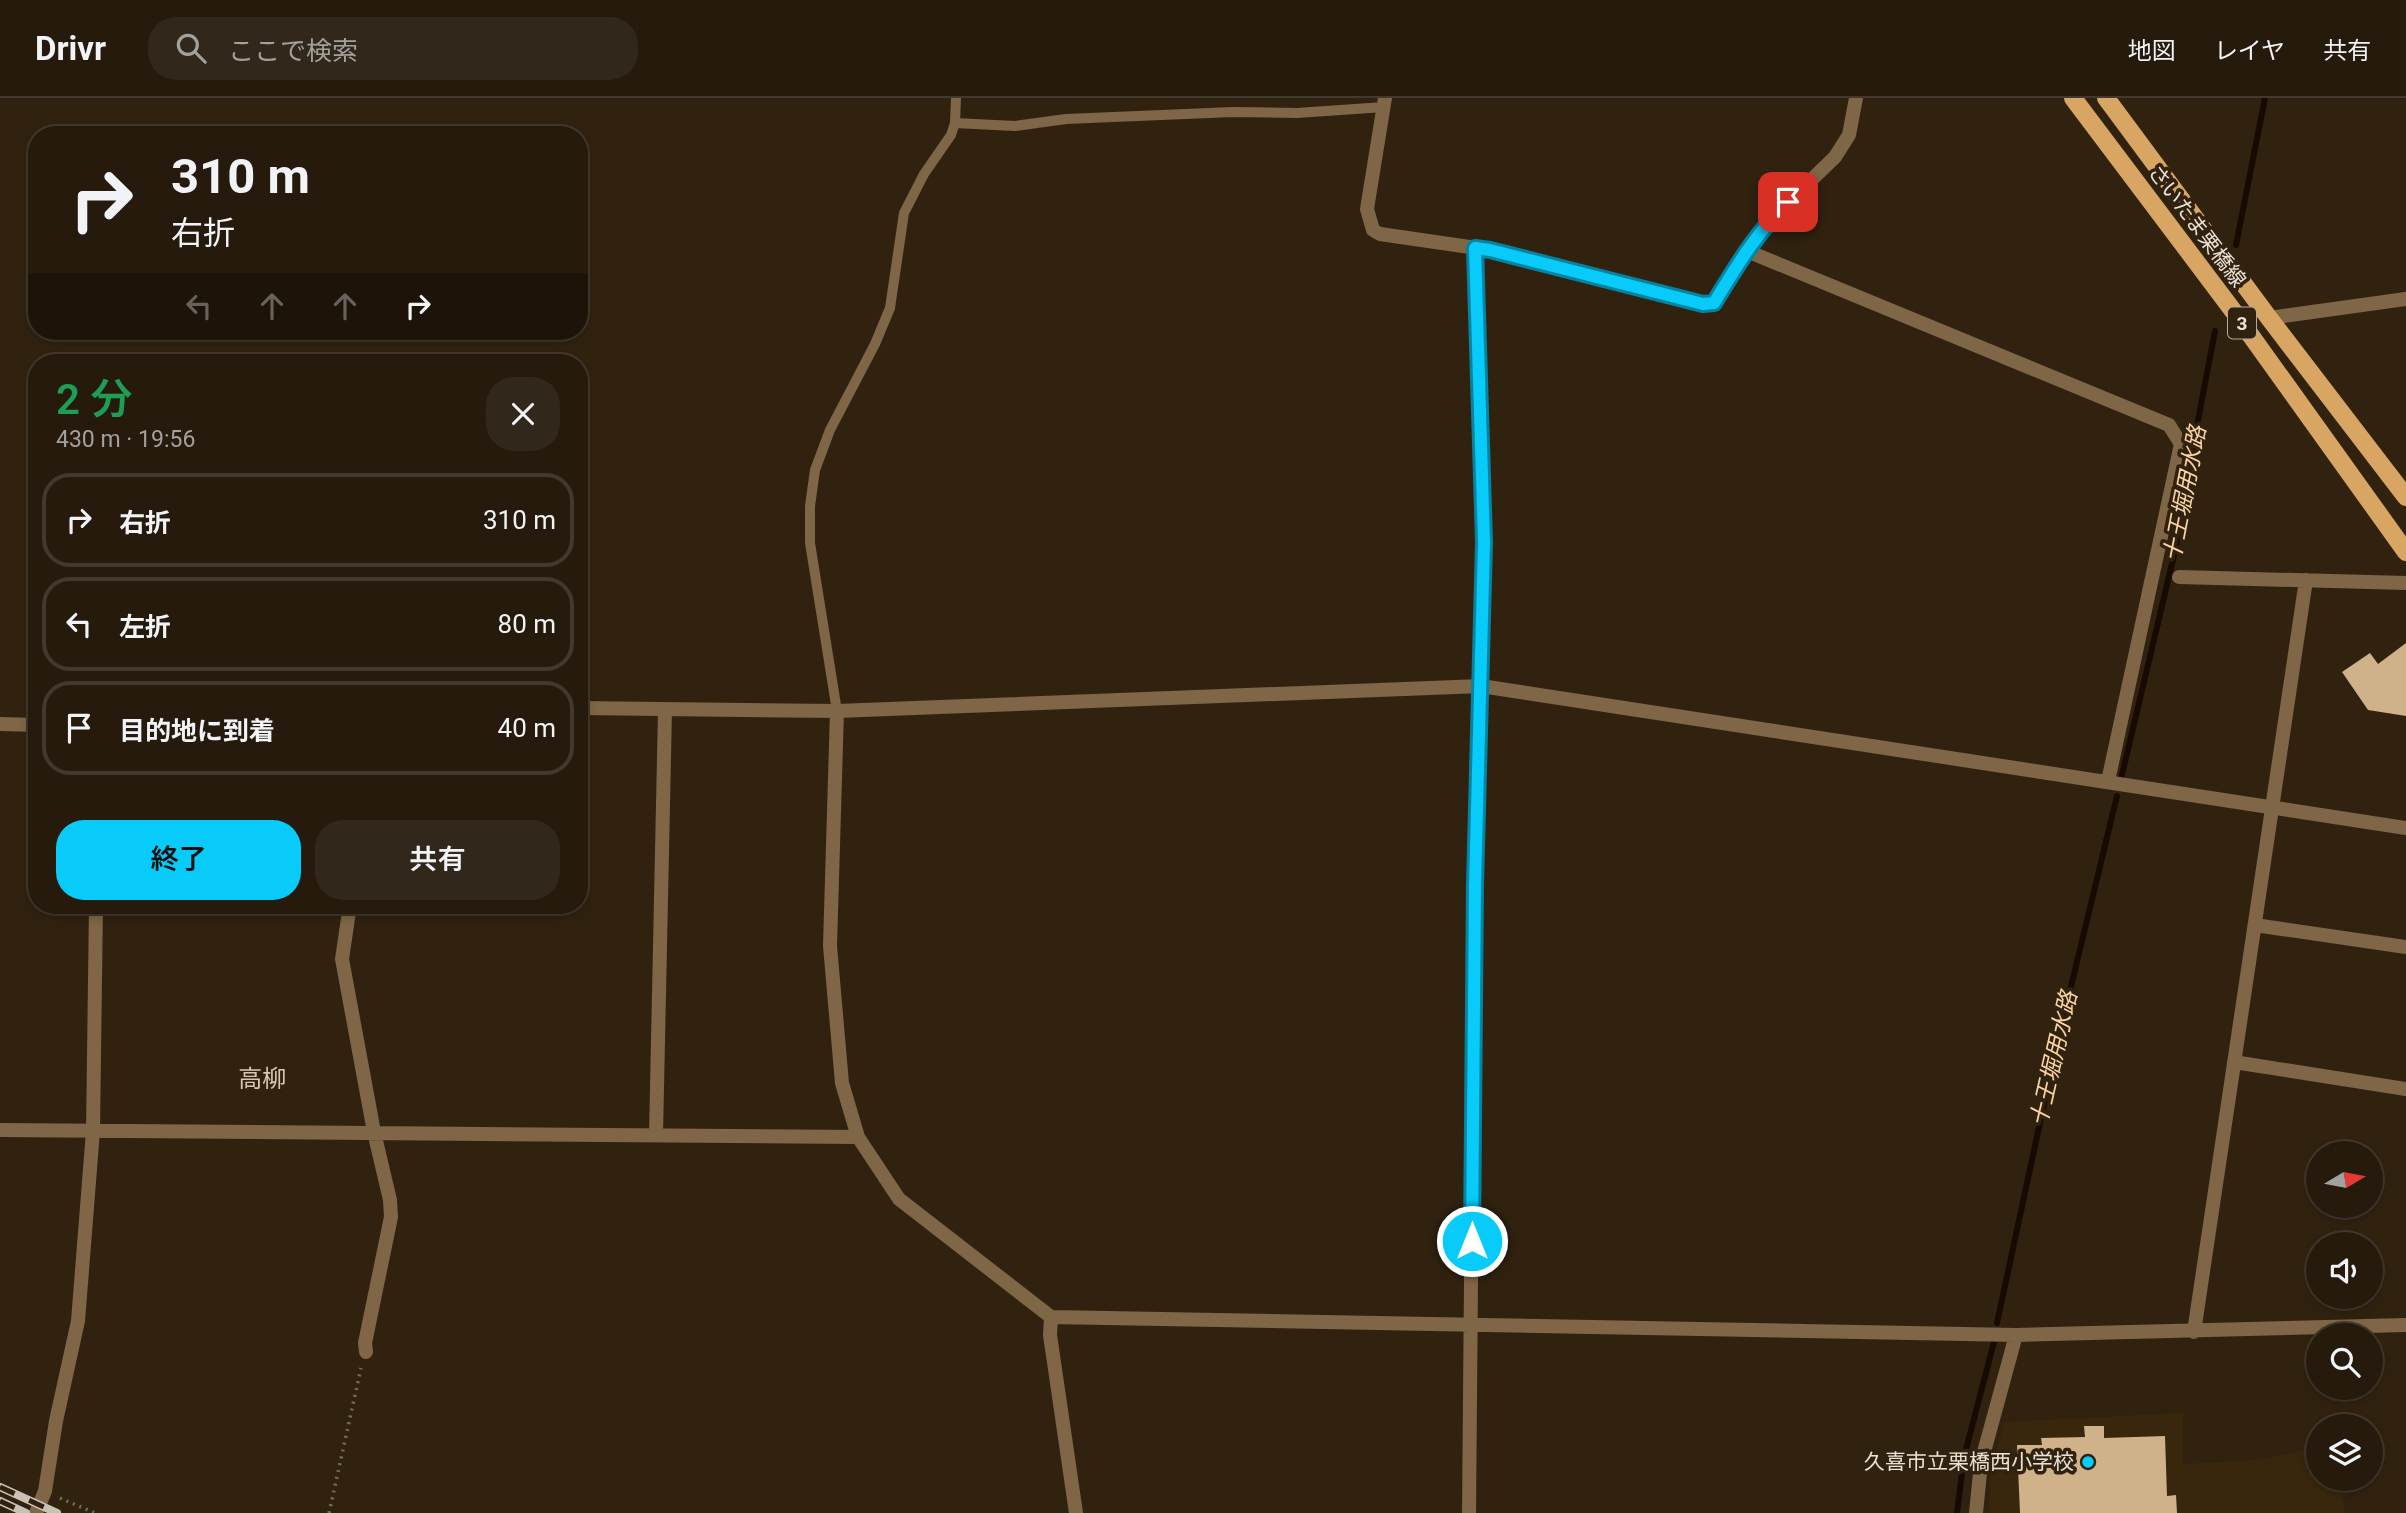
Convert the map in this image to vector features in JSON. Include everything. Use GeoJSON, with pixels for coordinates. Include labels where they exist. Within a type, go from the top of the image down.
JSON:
{"type":"FeatureCollection","features":[{"type":"Feature","properties":{"kind":"main road","name":"さいたま栗橋線"},"geometry":{"type":"LineString","coordinates":[[2073,98],[2234,312],[2406,552]]}},
{"type":"Feature","properties":{"kind":"main road","name":"さいたま栗橋線"},"geometry":{"type":"LineString","coordinates":[[2106,98],[2269,318],[2406,496]]}},
{"type":"Feature","properties":{"kind":"street"},"geometry":{"type":"LineString","coordinates":[[1385,102],[1367,209],[1373,230],[1380,234],[1490,250],[1703,304],[1714,303],[1746,251],[1773,217],[1835,158],[1849,135],[1856,98]]}},
{"type":"Feature","properties":{"kind":"street"},"geometry":{"type":"LineString","coordinates":[[1469,1513],[1474,920],[1484,542],[1475,248]]}},
{"type":"Feature","properties":{"kind":"street"},"geometry":{"type":"LineString","coordinates":[[1746,251],[2169,425],[2181,444],[2108,781]]}},
{"type":"Feature","properties":{"kind":"street"},"geometry":{"type":"LineString","coordinates":[[2269,318],[2406,299]]}},
{"type":"Feature","properties":{"kind":"street"},"geometry":{"type":"LineString","coordinates":[[2179,577],[2406,583]]}},
{"type":"Feature","properties":{"kind":"street"},"geometry":{"type":"LineString","coordinates":[[2194,1332],[2306,580]]}},
{"type":"Feature","properties":{"kind":"street"},"geometry":{"type":"LineString","coordinates":[[588,708],[837,711],[1481,686],[2406,828]]}},
{"type":"Feature","properties":{"kind":"street"},"geometry":{"type":"LineString","coordinates":[[656,1135],[665,710]]}},
{"type":"Feature","properties":{"kind":"street"},"geometry":{"type":"LineString","coordinates":[[837,711],[830,946],[842,1083],[858,1137],[899,1199],[1051,1317],[2016,1335],[2406,1325]]}},
{"type":"Feature","properties":{"kind":"street"},"geometry":{"type":"LineString","coordinates":[[0,724],[28,725]]}},
{"type":"Feature","properties":{"kind":"street"},"geometry":{"type":"LineString","coordinates":[[36,1513],[45,1491],[56,1421],[78,1321],[93,1131],[96,914]]}},
{"type":"Feature","properties":{"kind":"street"},"geometry":{"type":"LineString","coordinates":[[349,914],[342,959],[374,1132],[390,1200],[391,1217],[365,1343],[366,1352]]}},
{"type":"Feature","properties":{"kind":"street"},"geometry":{"type":"LineString","coordinates":[[2255,925],[2406,947]]}},
{"type":"Feature","properties":{"kind":"street"},"geometry":{"type":"LineString","coordinates":[[2234,1062],[2406,1089]]}},
{"type":"Feature","properties":{"kind":"street"},"geometry":{"type":"LineString","coordinates":[[0,1130],[858,1137]]}},
{"type":"Feature","properties":{"kind":"street"},"geometry":{"type":"LineString","coordinates":[[1051,1317],[1051,1343],[1076,1513]]}},
{"type":"Feature","properties":{"kind":"street"},"geometry":{"type":"LineString","coordinates":[[1976,1513],[1981,1463],[2016,1335]]}},
{"type":"Feature","properties":{"kind":"lane"},"geometry":{"type":"LineString","coordinates":[[837,711],[810,543],[810,506],[815,470],[830,430],[875,344],[890,308],[904,212],[924,174],[951,135],[955,123],[956,98]]}},
{"type":"Feature","properties":{"kind":"lane"},"geometry":{"type":"LineString","coordinates":[[1233,98],[1233,112]]}},
{"type":"Feature","properties":{"kind":"lane"},"geometry":{"type":"LineString","coordinates":[[955,123],[1015,126],[1066,119],[1233,112],[1297,113],[1385,102]]}},
{"type":"Feature","properties":{"kind":"path"},"geometry":{"type":"LineString","coordinates":[[329,1513],[366,1352]]}},
{"type":"Feature","properties":{"kind":"path"},"geometry":{"type":"LineString","coordinates":[[45,1491],[95,1513]]}},
{"type":"Feature","properties":{"kind":"shaded area","name":"久喜市立栗橋西小学校"},"geometry":{"type":"Polygon","coordinates":[[[2183,1413],[2183,1464],[2257,1460],[2306,1450],[2306,1491],[2342,1491],[2345,1513],[1989,1513],[1990,1479],[2004,1422],[2183,1413]]]}},
{"type":"Feature","properties":{"kind":"building"},"geometry":{"type":"Polygon","coordinates":[[[2406,643],[2406,716],[2368,710],[2342,672],[2370,653],[2378,664],[2406,643]]]}},
{"type":"Feature","properties":{"kind":"building"},"geometry":{"type":"Polygon","coordinates":[[[2084,1426],[2104,1426],[2104,1438],[2165,1436],[2167,1496],[2176,1495],[2177,1513],[2020,1513],[2017,1445],[2042,1445],[2041,1438],[2085,1437],[2084,1426]]]}},
{"type":"Feature","properties":{"kind":"waterway","name":"十王堀用水路"},"geometry":{"type":"LineString","coordinates":[[2236,245],[2265,98]]}},
{"type":"Feature","properties":{"kind":"waterway","name":"十王堀用水路"},"geometry":{"type":"LineString","coordinates":[[2121,779],[2175,551],[2215,331]]}},
{"type":"Feature","properties":{"kind":"waterway","name":"十王堀用水路"},"geometry":{"type":"LineString","coordinates":[[1997,1323],[2054,1057],[2117,796]]}},
{"type":"Feature","properties":{"kind":"waterway","name":"十王堀用水路"},"geometry":{"type":"LineString","coordinates":[[1957,1513],[1964,1457],[1994,1342]]}},
{"type":"Feature","properties":{"kind":"railway"},"geometry":{"type":"LineString","coordinates":[[0,1487],[57,1513]]}},
{"type":"Feature","properties":{"kind":"railway"},"geometry":{"type":"LineString","coordinates":[[0,1501],[26,1513]]}},
{"type":"Feature","properties":{"kind":"place","name":"久喜市立栗橋西小学校"},"geometry":{"type":"Point","coordinates":[2088,1462]}},
{"type":"Feature","properties":{"kind":"district","name":"高柳"},"geometry":{"type":"Point","coordinates":[262,1079]}},
{"type":"Feature","properties":{"kind":"route"},"geometry":{"type":"LineString","coordinates":[[1472,1241],[1475,837],[1484,542],[1478,268],[1475,248],[1703,304],[1714,303],[1746,251],[1788,202]]}}]}
